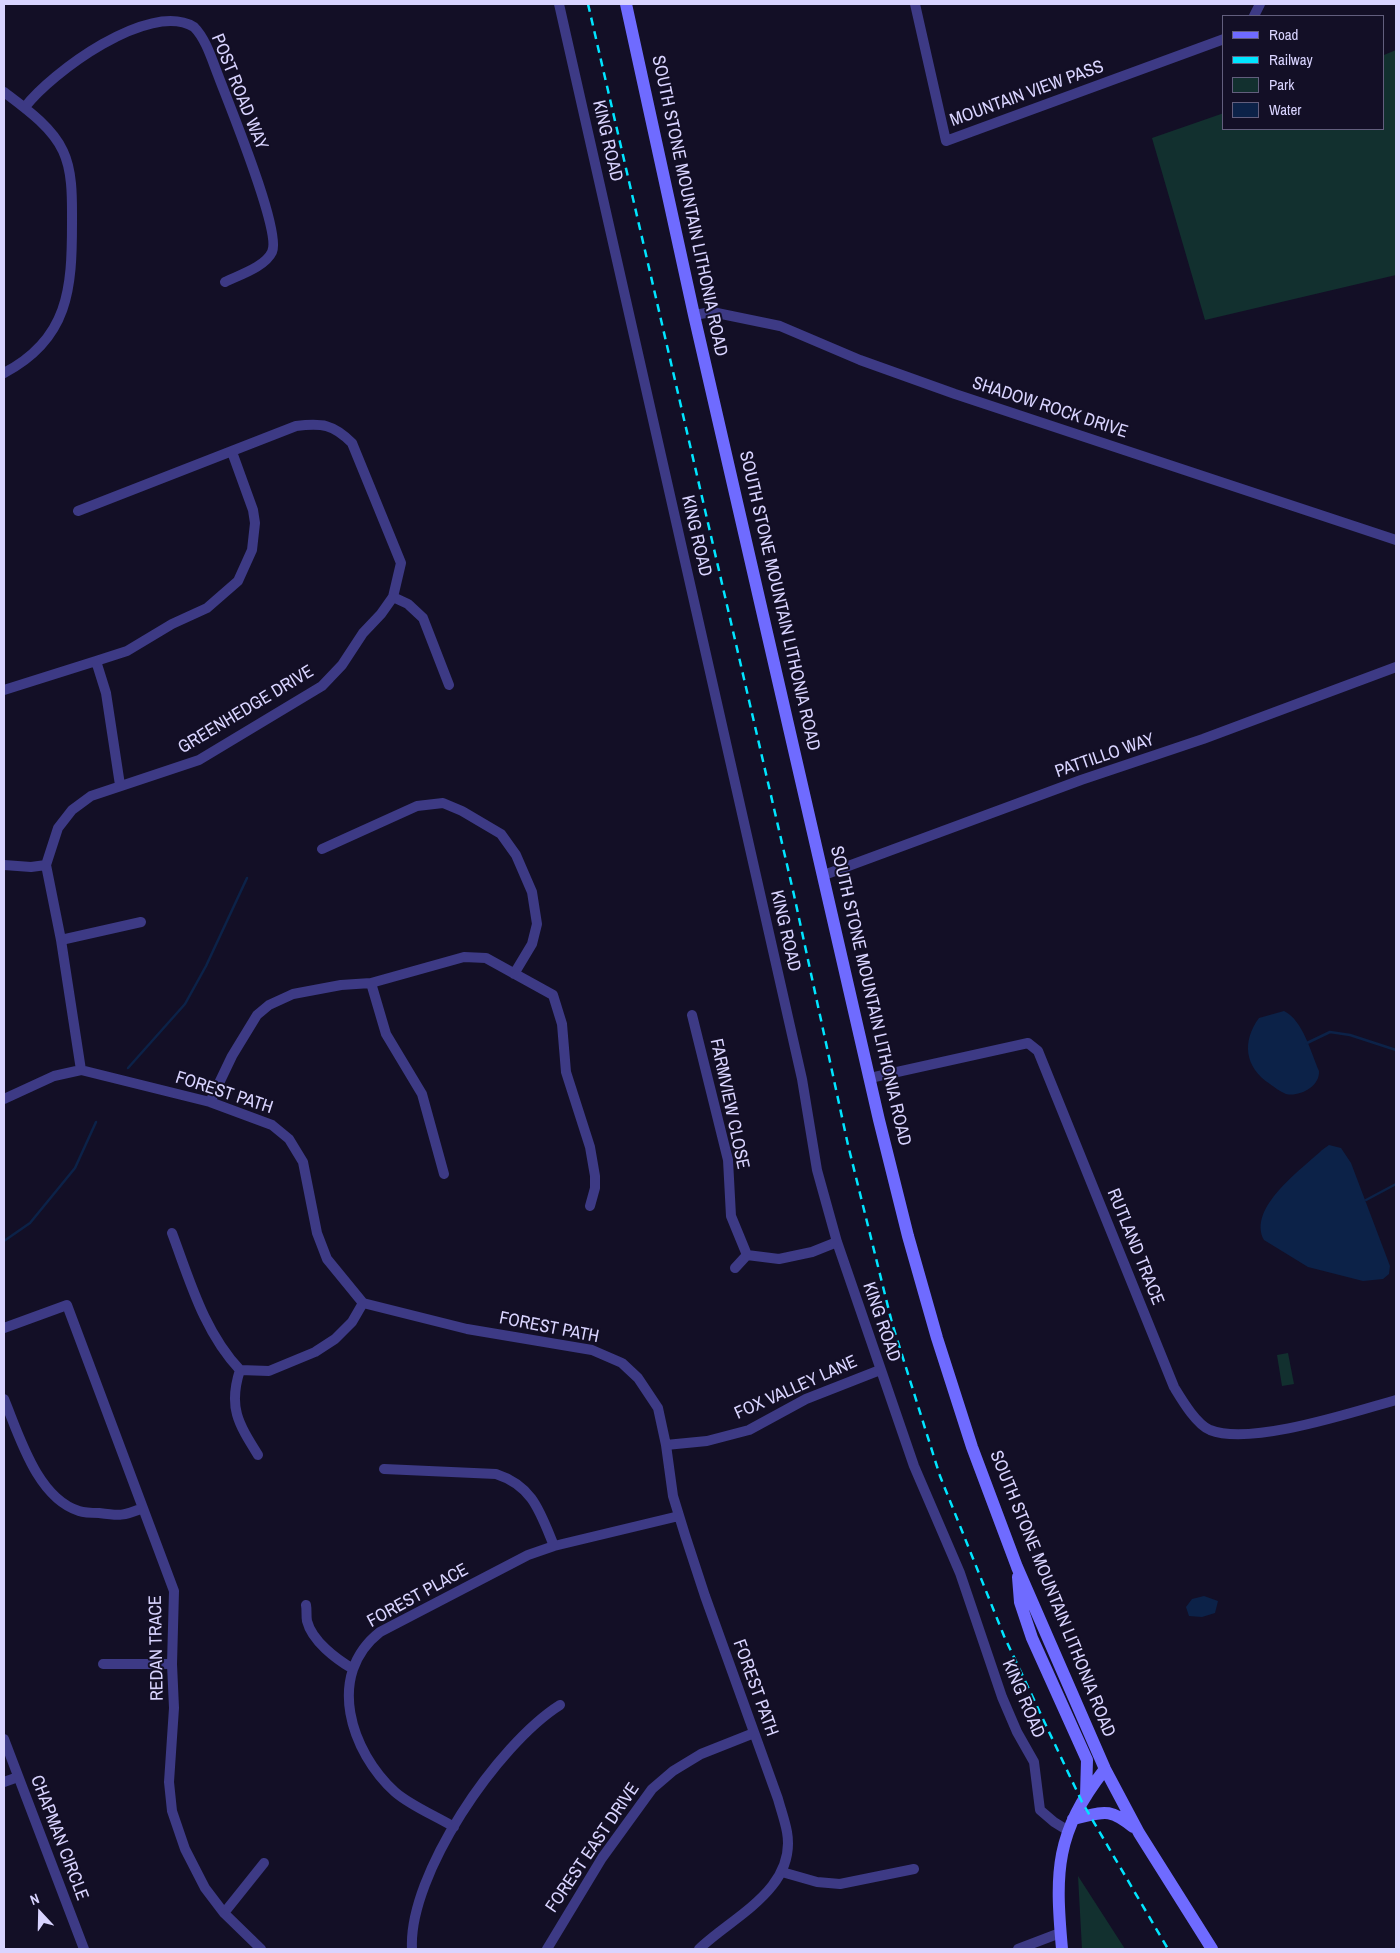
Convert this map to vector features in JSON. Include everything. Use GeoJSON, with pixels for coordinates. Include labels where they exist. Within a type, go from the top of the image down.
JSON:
{"type":"FeatureCollection","features":[{"type":"Feature","properties":{"kind":"main road","name":"SOUTH STONE MOUNTAIN LITHONIA ROAD"},"geometry":{"type":"LineString","coordinates":[[626,4],[694,315],[870,1078],[908,1236],[937,1338],[972,1447],[1017,1567],[1105,1768],[1140,1833],[1212,1949]]}},
{"type":"Feature","properties":{"kind":"main road"},"geometry":{"type":"LineString","coordinates":[[1017,1567],[1020,1602],[1042,1665],[1087,1760],[1086,1796]]}},
{"type":"Feature","properties":{"kind":"main road"},"geometry":{"type":"LineString","coordinates":[[1062,1949],[1058,1894],[1060,1861],[1070,1824],[1105,1768]]}},
{"type":"Feature","properties":{"kind":"main road"},"geometry":{"type":"LineString","coordinates":[[1070,1824],[1105,1812],[1118,1815],[1140,1833]]}},
{"type":"Feature","properties":{"kind":"street","name":"KING ROAD"},"geometry":{"type":"LineString","coordinates":[[559,4],[802,1079],[816,1170],[837,1242],[880,1370],[896,1409],[914,1466],[960,1573],[1002,1698],[1017,1732],[1034,1762],[1040,1810],[1054,1822],[1070,1824]]}},
{"type":"Feature","properties":{"kind":"street","name":"MOUNTAIN VIEW PASS"},"geometry":{"type":"LineString","coordinates":[[914,4],[946,141],[1222,40]]}},
{"type":"Feature","properties":{"kind":"street","name":"POST ROAD WAY"},"geometry":{"type":"LineString","coordinates":[[25,107],[52,76],[103,38],[131,22],[155,16],[168,16],[180,19],[194,27],[210,55],[218,75],[266,206],[274,241],[273,251],[266,260],[225,282]]}},
{"type":"Feature","properties":{"kind":"street"},"geometry":{"type":"LineString","coordinates":[[4,92],[25,107],[56,139],[64,152],[69,170],[72,270],[69,294],[49,336],[30,355],[4,373]]}},
{"type":"Feature","properties":{"kind":"street","name":"SHADOW ROCK DRIVE"},"geometry":{"type":"LineString","coordinates":[[694,315],[712,312],[780,326],[860,360],[955,394],[1396,540]]}},
{"type":"Feature","properties":{"kind":"street","name":"GREENHEDGE DRIVE"},"geometry":{"type":"LineString","coordinates":[[78,511],[296,426],[318,424],[331,427],[343,434],[352,443],[359,455],[401,563],[392,597],[381,614],[363,633],[342,665],[322,686],[199,760],[172,771],[120,785],[91,796],[72,810],[58,828],[46,865],[61,940],[81,1070]]}},
{"type":"Feature","properties":{"kind":"street"},"geometry":{"type":"LineString","coordinates":[[4,690],[127,651],[172,624],[207,608],[238,581],[252,550],[255,523],[253,510],[232,452]]}},
{"type":"Feature","properties":{"kind":"street"},"geometry":{"type":"LineString","coordinates":[[392,597],[408,604],[423,618],[449,685]]}},
{"type":"Feature","properties":{"kind":"street"},"geometry":{"type":"LineString","coordinates":[[96,661],[106,693],[120,785]]}},
{"type":"Feature","properties":{"kind":"street","name":"PATTILLO WAY"},"geometry":{"type":"LineString","coordinates":[[824,876],[1081,780],[1203,739],[1396,667]]}},
{"type":"Feature","properties":{"kind":"street"},"geometry":{"type":"LineString","coordinates":[[322,849],[417,806],[444,803],[462,811],[501,834],[516,855],[532,892],[537,924],[532,944],[514,974]]}},
{"type":"Feature","properties":{"kind":"street"},"geometry":{"type":"LineString","coordinates":[[4,865],[31,867],[46,865]]}},
{"type":"Feature","properties":{"kind":"street"},"geometry":{"type":"LineString","coordinates":[[61,940],[141,922]]}},
{"type":"Feature","properties":{"kind":"street"},"geometry":{"type":"LineString","coordinates":[[210,1102],[232,1056],[257,1015],[268,1005],[293,994],[341,985],[371,984],[464,957],[486,958],[554,995],[562,1024],[566,1072],[590,1147],[595,1176],[595,1188],[590,1206]]}},
{"type":"Feature","properties":{"kind":"street"},"geometry":{"type":"LineString","coordinates":[[371,984],[386,1034],[422,1094],[444,1174]]}},
{"type":"Feature","properties":{"kind":"street","name":"FARMVIEW CLOSE"},"geometry":{"type":"LineString","coordinates":[[692,1015],[728,1160],[731,1216],[747,1255]]}},
{"type":"Feature","properties":{"kind":"street","name":"RUTLAND TRACE"},"geometry":{"type":"LineString","coordinates":[[870,1078],[1028,1043],[1038,1051],[1174,1387],[1186,1407],[1208,1430],[1230,1435],[1281,1429],[1396,1400]]}},
{"type":"Feature","properties":{"kind":"street","name":"FOREST PATH"},"geometry":{"type":"LineString","coordinates":[[4,1099],[54,1076],[81,1070],[210,1102],[272,1125],[289,1140],[303,1162],[321,1246],[334,1270],[363,1303],[467,1329],[592,1350],[622,1363],[638,1378],[655,1402],[666,1445],[674,1496],[680,1516],[705,1596],[778,1799],[788,1833],[787,1854],[782,1872],[753,1907],[698,1949]]}},
{"type":"Feature","properties":{"kind":"street"},"geometry":{"type":"LineString","coordinates":[[172,1233],[207,1323],[224,1353],[240,1370],[269,1371],[315,1352],[335,1339],[352,1322],[363,1303]]}},
{"type":"Feature","properties":{"kind":"street"},"geometry":{"type":"LineString","coordinates":[[735,1268],[747,1255],[778,1259],[812,1252],[837,1242]]}},
{"type":"Feature","properties":{"kind":"street","name":"REDAN TRACE"},"geometry":{"type":"LineString","coordinates":[[4,1328],[67,1305],[174,1592],[172,1664],[174,1708],[169,1782],[172,1811],[185,1849],[205,1888],[224,1914],[261,1949]]}},
{"type":"Feature","properties":{"kind":"street"},"geometry":{"type":"LineString","coordinates":[[240,1370],[233,1398],[247,1437],[258,1456]]}},
{"type":"Feature","properties":{"kind":"street","name":"FOX VALLEY LANE"},"geometry":{"type":"LineString","coordinates":[[666,1445],[707,1441],[749,1430],[806,1399],[880,1370]]}},
{"type":"Feature","properties":{"kind":"street"},"geometry":{"type":"LineString","coordinates":[[4,1399],[30,1463],[54,1495],[79,1511],[123,1516],[143,1508]]}},
{"type":"Feature","properties":{"kind":"street"},"geometry":{"type":"LineString","coordinates":[[384,1469],[496,1474],[509,1478],[530,1495],[554,1546]]}},
{"type":"Feature","properties":{"kind":"street","name":"FOREST PLACE"},"geometry":{"type":"LineString","coordinates":[[454,1827],[396,1793],[371,1765],[358,1741],[350,1715],[349,1688],[353,1669],[369,1640],[380,1632],[528,1555],[554,1546],[680,1516]]}},
{"type":"Feature","properties":{"kind":"street"},"geometry":{"type":"LineString","coordinates":[[306,1605],[307,1622],[318,1638],[333,1657],[353,1669]]}},
{"type":"Feature","properties":{"kind":"street"},"geometry":{"type":"LineString","coordinates":[[103,1664],[172,1664]]}},
{"type":"Feature","properties":{"kind":"street"},"geometry":{"type":"LineString","coordinates":[[412,1949],[411,1936],[415,1909],[435,1862],[454,1827],[486,1776],[504,1754],[532,1726],[560,1705]]}},
{"type":"Feature","properties":{"kind":"street","name":"FOREST EAST DRIVE"},"geometry":{"type":"LineString","coordinates":[[547,1949],[602,1858],[652,1790],[673,1771],[701,1754],[754,1733]]}},
{"type":"Feature","properties":{"kind":"street","name":"CHAPMAN CIRCLE"},"geometry":{"type":"LineString","coordinates":[[4,1739],[84,1949]]}},
{"type":"Feature","properties":{"kind":"street"},"geometry":{"type":"LineString","coordinates":[[4,1782],[18,1777]]}},
{"type":"Feature","properties":{"kind":"street"},"geometry":{"type":"LineString","coordinates":[[224,1914],[264,1863]]}},
{"type":"Feature","properties":{"kind":"street"},"geometry":{"type":"LineString","coordinates":[[782,1872],[817,1882],[840,1884],[914,1869]]}},
{"type":"Feature","properties":{"kind":"street"},"geometry":{"type":"LineString","coordinates":[[1018,1949],[1060,1933]]}},
{"type":"Feature","properties":{"kind":"green space"},"geometry":{"type":"Polygon","coordinates":[[[1396,50],[1396,275],[1205,320],[1152,138],[1222,114],[1222,130],[1385,130],[1385,55],[1396,50]]]}},
{"type":"Feature","properties":{"kind":"green space"},"geometry":{"type":"Polygon","coordinates":[[[1288,1353],[1294,1384],[1282,1386],[1277,1355],[1288,1353]]]}},
{"type":"Feature","properties":{"kind":"green space"},"geometry":{"type":"Polygon","coordinates":[[[1078,1876],[1125,1949],[1082,1949],[1078,1876]]]}},
{"type":"Feature","properties":{"kind":"water"},"geometry":{"type":"Polygon","coordinates":[[[1284,1011],[1291,1015],[1301,1029],[1319,1071],[1316,1082],[1308,1090],[1291,1095],[1273,1087],[1261,1077],[1255,1070],[1248,1053],[1250,1036],[1259,1018],[1284,1011]]]}},
{"type":"Feature","properties":{"kind":"water"},"geometry":{"type":"Polygon","coordinates":[[[1329,1145],[1341,1148],[1351,1163],[1390,1266],[1389,1274],[1383,1279],[1363,1281],[1308,1267],[1264,1240],[1261,1228],[1263,1215],[1269,1203],[1290,1179],[1329,1145]]]}},
{"type":"Feature","properties":{"kind":"water"},"geometry":{"type":"Polygon","coordinates":[[[1204,1596],[1218,1601],[1215,1613],[1202,1617],[1189,1616],[1186,1607],[1192,1599],[1204,1596]]]}},
{"type":"Feature","properties":{"kind":"waterway"},"geometry":{"type":"LineString","coordinates":[[128,1068],[185,1004],[206,966],[247,878]]}},
{"type":"Feature","properties":{"kind":"waterway"},"geometry":{"type":"LineString","coordinates":[[1307,1043],[1330,1032],[1350,1035],[1396,1050]]}},
{"type":"Feature","properties":{"kind":"waterway"},"geometry":{"type":"LineString","coordinates":[[4,1241],[30,1223],[75,1168],[96,1122]]}},
{"type":"Feature","properties":{"kind":"waterway"},"geometry":{"type":"LineString","coordinates":[[1366,1200],[1396,1184]]}},
{"type":"Feature","properties":{"kind":"railway"},"geometry":{"type":"LineString","coordinates":[[588,4],[794,895],[848,1145],[892,1323],[940,1476],[1004,1636],[1082,1802],[1168,1949]]}}]}
